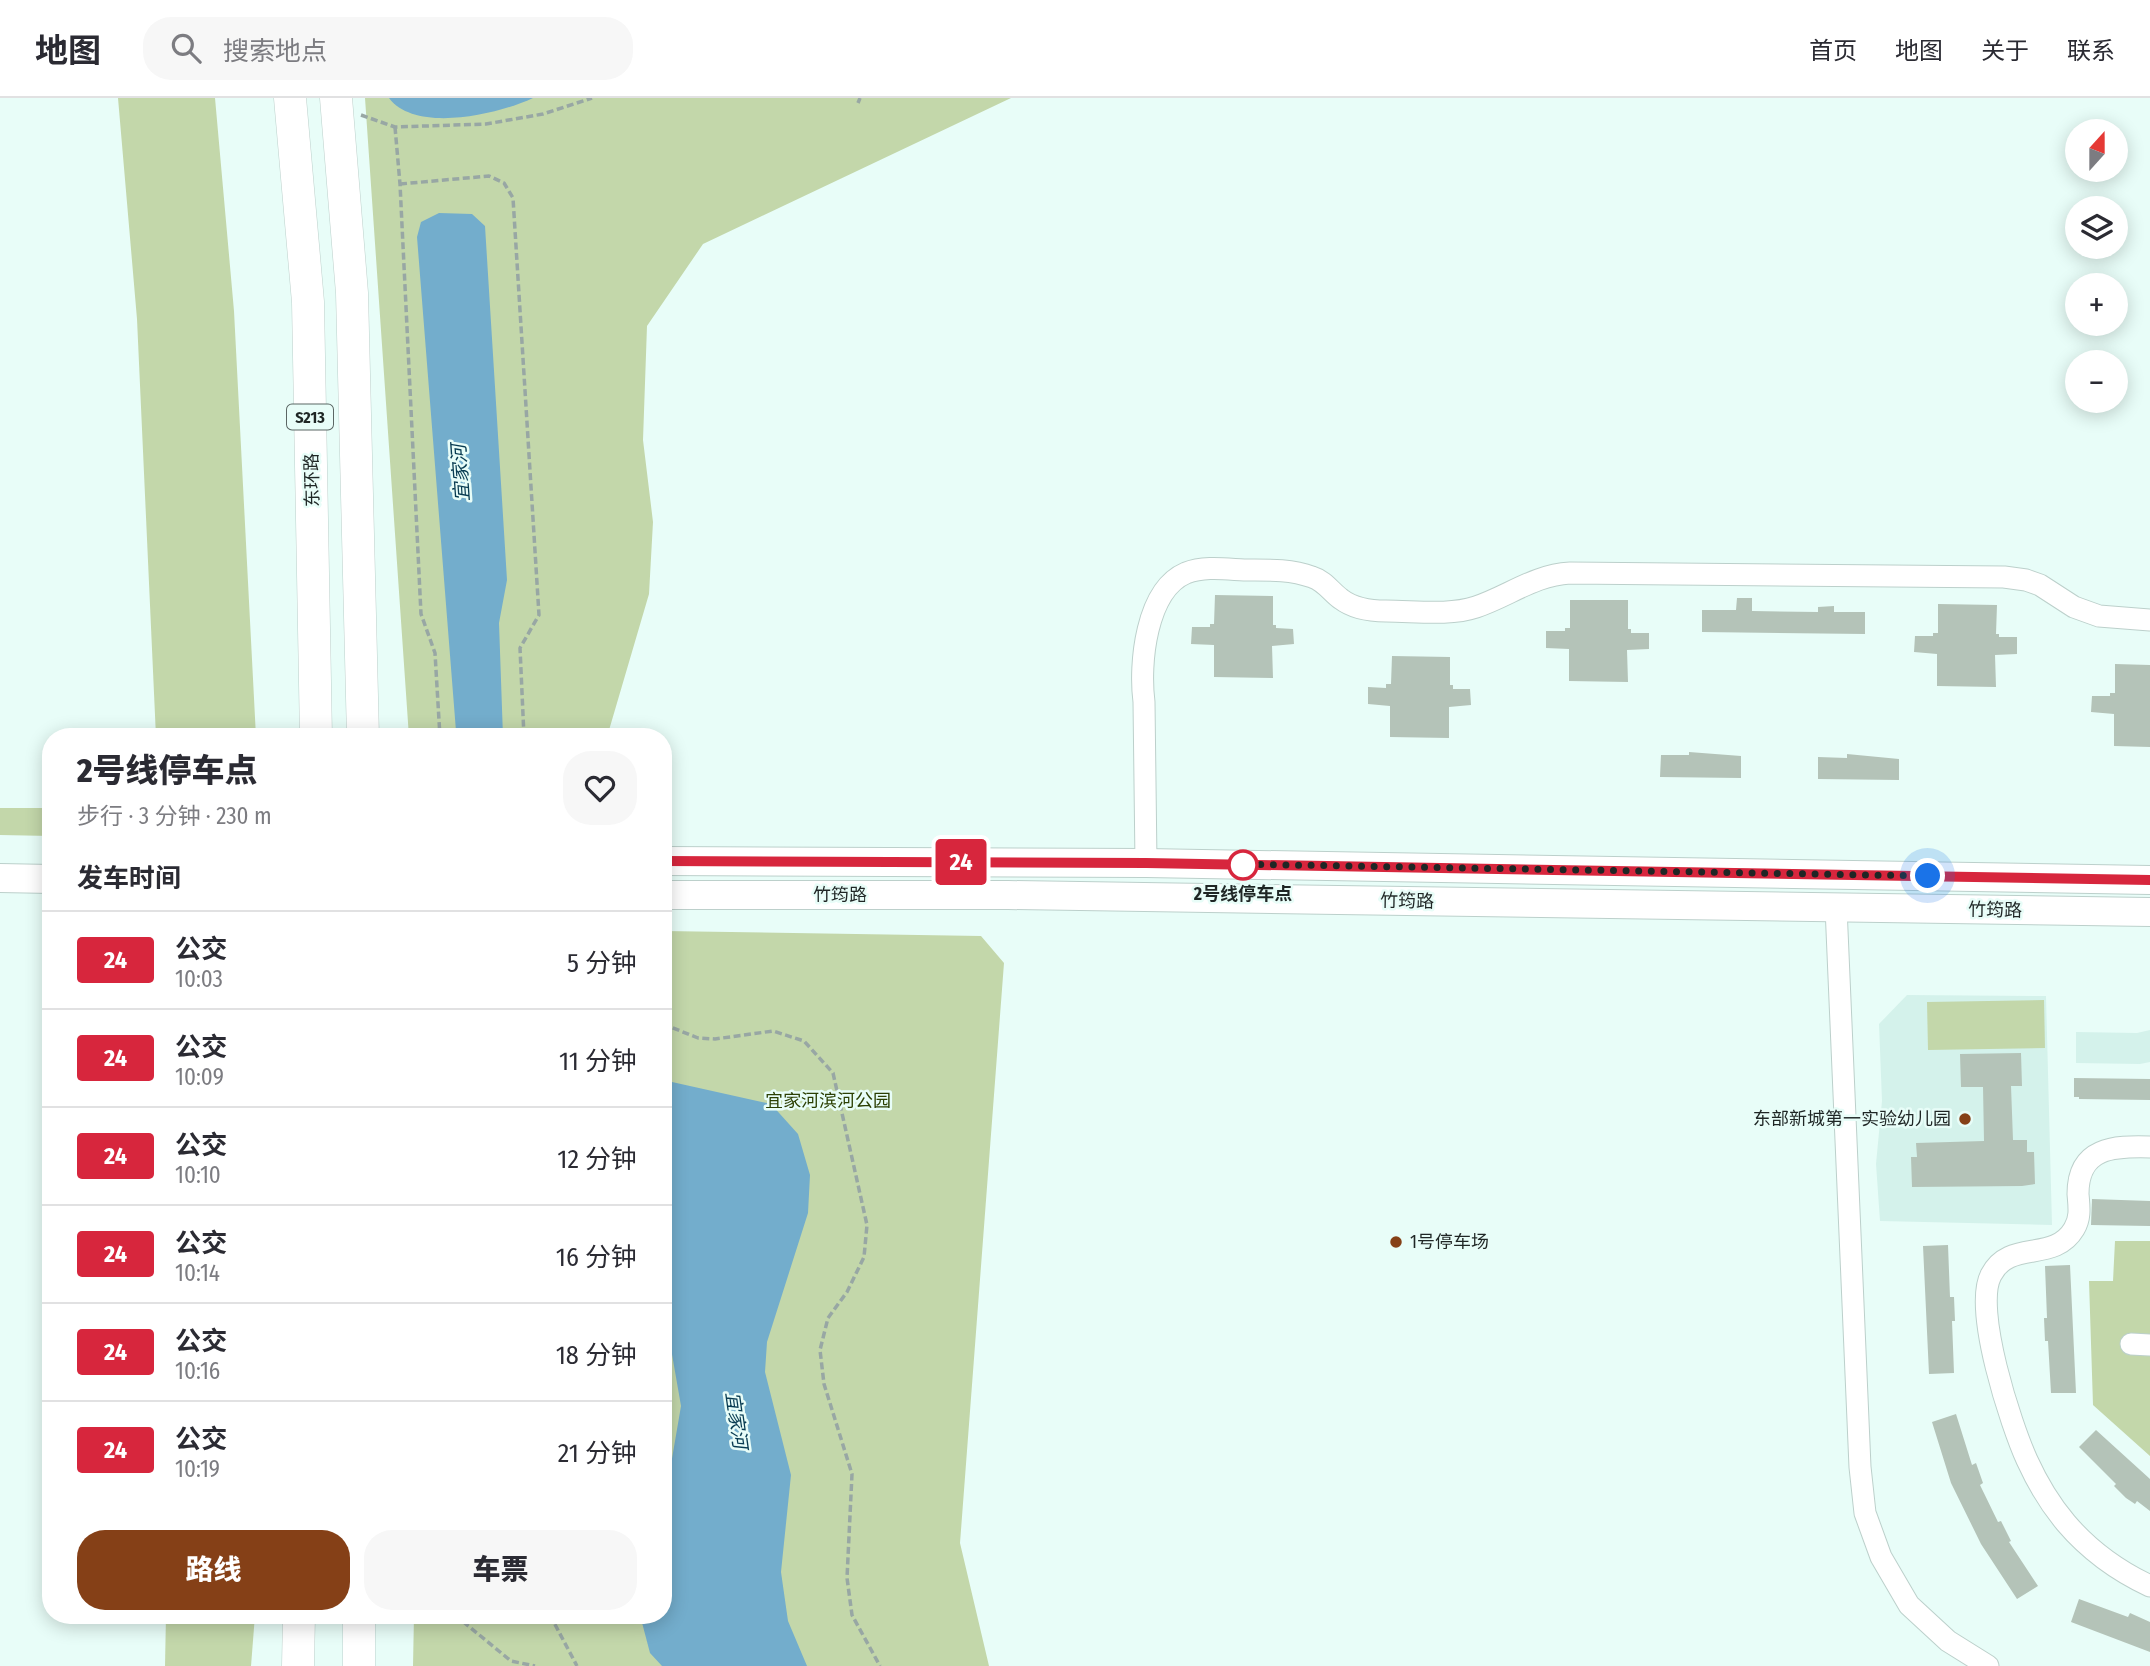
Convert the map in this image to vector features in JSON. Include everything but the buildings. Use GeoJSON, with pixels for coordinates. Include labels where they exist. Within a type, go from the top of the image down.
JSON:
{"type":"FeatureCollection","features":[{"type":"Feature","properties":{"kind":"highway","name":"东环路"},"geometry":{"type":"LineString","coordinates":[[290,98],[308,302],[316,728]]}},
{"type":"Feature","properties":{"kind":"highway","name":"S213"},"geometry":{"type":"LineString","coordinates":[[336,102],[352,293],[363,728]]}},
{"type":"Feature","properties":{"kind":"highway"},"geometry":{"type":"LineString","coordinates":[[298,1666],[299,1624]]}},
{"type":"Feature","properties":{"kind":"highway"},"geometry":{"type":"LineString","coordinates":[[359,1624],[359,1666]]}},
{"type":"Feature","properties":{"kind":"main road","name":"竹筠路"},"geometry":{"type":"LineString","coordinates":[[672,861],[1146,863],[2150,880]]}},
{"type":"Feature","properties":{"kind":"main road"},"geometry":{"type":"LineString","coordinates":[[0,878],[42,879]]}},
{"type":"Feature","properties":{"kind":"main road","name":"竹筠路"},"geometry":{"type":"LineString","coordinates":[[672,895],[1008,895],[2150,912]]}},
{"type":"Feature","properties":{"kind":"street"},"geometry":{"type":"LineString","coordinates":[[1146,863],[1142,685],[1144,647],[1159,602],[1169,584],[1178,577],[1200,569],[1292,571],[1317,578],[1350,605],[1373,611],[1465,610],[1487,603],[1535,579],[1570,573],[2004,577],[2039,585],[2074,607],[2099,616],[2110,619],[2150,620]]}},
{"type":"Feature","properties":{"kind":"street"},"geometry":{"type":"LineString","coordinates":[[1836,908],[1860,1454],[1866,1513],[1881,1558],[1909,1605],[1948,1641],[1988,1666]]}},
{"type":"Feature","properties":{"kind":"street"},"geometry":{"type":"LineString","coordinates":[[2150,1147],[2111,1147],[2090,1159],[2080,1180],[2080,1212],[2076,1226],[2069,1236],[2059,1245],[2046,1250],[2020,1252],[2007,1257],[1991,1274],[1986,1293],[1990,1337],[1997,1370],[2025,1457],[2043,1492],[2081,1540],[2116,1567],[2150,1586]]}},
{"type":"Feature","properties":{"kind":"path"},"geometry":{"type":"LineString","coordinates":[[336,102],[395,127],[486,124],[543,114],[592,98]]}},
{"type":"Feature","properties":{"kind":"path"},"geometry":{"type":"LineString","coordinates":[[858,103],[860,98]]}},
{"type":"Feature","properties":{"kind":"path"},"geometry":{"type":"LineString","coordinates":[[395,127],[421,614],[435,653],[439,728]]}},
{"type":"Feature","properties":{"kind":"path"},"geometry":{"type":"LineString","coordinates":[[400,184],[489,176],[504,183],[513,198],[539,615],[520,648],[524,728]]}},
{"type":"Feature","properties":{"kind":"path"},"geometry":{"type":"LineString","coordinates":[[672,1028],[698,1038],[715,1039],[773,1031],[804,1041],[833,1073],[867,1225],[864,1257],[847,1292],[828,1318],[820,1350],[824,1384],[852,1474],[846,1578],[852,1615],[880,1666]]}},
{"type":"Feature","properties":{"kind":"path"},"geometry":{"type":"LineString","coordinates":[[466,1624],[510,1661],[535,1666]]}},
{"type":"Feature","properties":{"kind":"path"},"geometry":{"type":"LineString","coordinates":[[555,1624],[576,1666]]}},
{"type":"Feature","properties":{"kind":"shaded area","name":"东部新城第一实验幼儿园"},"geometry":{"type":"Polygon","coordinates":[[[1907,995],[2046,996],[2052,1225],[1880,1221],[1876,1164],[1882,1101],[1879,1024],[1907,995]]]}},
{"type":"Feature","properties":{"kind":"shaded area"},"geometry":{"type":"Polygon","coordinates":[[[2150,1030],[2150,1062],[2076,1063],[2076,1032],[2137,1033],[2150,1030]]]}},
{"type":"Feature","properties":{"kind":"green space"},"geometry":{"type":"Polygon","coordinates":[[[118,98],[215,98],[234,311],[256,728],[156,728],[137,319],[118,98]]]}},
{"type":"Feature","properties":{"kind":"green space"},"geometry":{"type":"Polygon","coordinates":[[[365,98],[1011,98],[703,244],[647,326],[643,440],[653,522],[649,594],[610,728],[408,728],[365,98]]]}},
{"type":"Feature","properties":{"kind":"green space"},"geometry":{"type":"Polygon","coordinates":[[[0,808],[42,808],[42,836],[0,835],[0,808]]]}},
{"type":"Feature","properties":{"kind":"green space","name":"宜家河滨河公园"},"geometry":{"type":"Polygon","coordinates":[[[672,931],[981,936],[1004,963],[960,1543],[989,1666],[413,1666],[414,1624],[672,1624],[672,931]]]}},
{"type":"Feature","properties":{"kind":"green space"},"geometry":{"type":"Polygon","coordinates":[[[2044,1000],[2045,1048],[1928,1050],[1927,1002],[2044,1000]]]}},
{"type":"Feature","properties":{"kind":"green space"},"geometry":{"type":"Polygon","coordinates":[[[2115,1241],[2150,1241],[2150,1456],[2093,1405],[2089,1281],[2113,1281],[2115,1241]]]}},
{"type":"Feature","properties":{"kind":"green space"},"geometry":{"type":"Polygon","coordinates":[[[166,1624],[254,1624],[251,1666],[165,1666],[166,1624]]]}},
{"type":"Feature","properties":{"kind":"water"},"geometry":{"type":"Polygon","coordinates":[[[389,98],[533,98],[480,115],[437,118],[402,109],[389,98]]]}},
{"type":"Feature","properties":{"kind":"water","name":"宜家河"},"geometry":{"type":"Polygon","coordinates":[[[439,213],[472,214],[485,226],[507,580],[499,623],[503,728],[456,728],[417,237],[421,222],[439,213]]]}},
{"type":"Feature","properties":{"kind":"water","name":"宜家河"},"geometry":{"type":"Polygon","coordinates":[[[672,1082],[771,1104],[798,1134],[810,1175],[808,1213],[767,1342],[765,1372],[791,1475],[781,1572],[788,1621],[807,1666],[662,1666],[650,1653],[642,1624],[672,1624],[672,1459],[681,1406],[672,1354],[672,1082]]]}},
{"type":"Feature","properties":{"kind":"bus line","name":"24"},"geometry":{"type":"LineString","coordinates":[[672,861],[1146,863],[2150,880]]}},
{"type":"Feature","properties":{"kind":"place","name":"2号线停车点"},"geometry":{"type":"Point","coordinates":[1243,865]}},
{"type":"Feature","properties":{"kind":"place","name":"东部新城第一实验幼儿园"},"geometry":{"type":"Point","coordinates":[1965,1119]}},
{"type":"Feature","properties":{"kind":"place","name":"1号停车场"},"geometry":{"type":"Point","coordinates":[1396,1242]}},
{"type":"Feature","properties":{"kind":"route"},"geometry":{"type":"LineString","coordinates":[[1243,865],[1233,864],[1928,876]]}}]}
